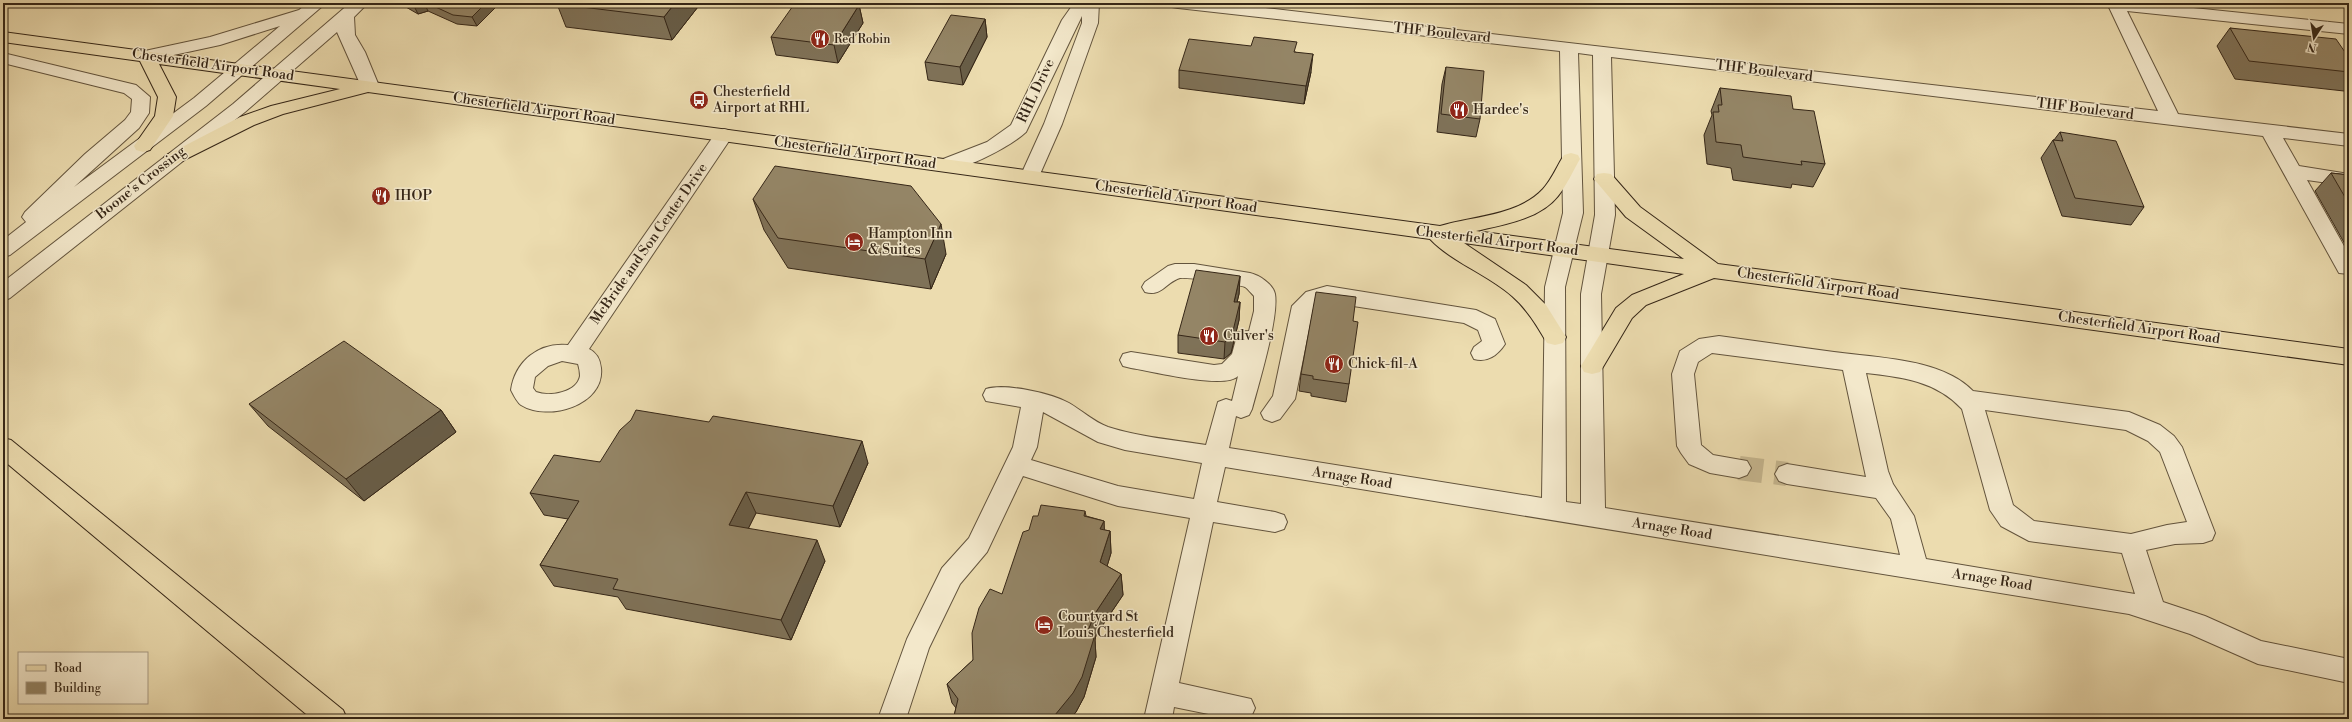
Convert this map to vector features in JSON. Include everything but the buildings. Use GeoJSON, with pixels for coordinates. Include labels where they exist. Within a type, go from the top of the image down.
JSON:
{"type":"FeatureCollection","features":[{"type":"Feature","properties":{"kind":"main road","name":"Chesterfield Airport Road"},"geometry":{"type":"LineString","coordinates":[[3,37],[945,165],[1435,234],[1599,254],[2349,357]]}},
{"type":"Feature","properties":{"kind":"main road"},"geometry":{"type":"LineString","coordinates":[[143,146],[164,116],[167,97],[146,56]]}},
{"type":"Feature","properties":{"kind":"main road"},"geometry":{"type":"LineString","coordinates":[[172,160],[247,121],[277,110],[370,86]]}},
{"type":"Feature","properties":{"kind":"main road"},"geometry":{"type":"LineString","coordinates":[[1435,234],[1516,213],[1534,205],[1549,194],[1571,159]]}},
{"type":"Feature","properties":{"kind":"main road"},"geometry":{"type":"LineString","coordinates":[[1604,179],[1633,212],[1714,270]]}},
{"type":"Feature","properties":{"kind":"main road"},"geometry":{"type":"LineString","coordinates":[[1435,234],[1519,290],[1538,310],[1555,337]]}},
{"type":"Feature","properties":{"kind":"main road"},"geometry":{"type":"LineString","coordinates":[[1592,366],[1624,313],[1639,300],[1714,270]]}},
{"type":"Feature","properties":{"kind":"main road"},"geometry":{"type":"LineString","coordinates":[[3,447],[333,719]]}},
{"type":"Feature","properties":{"kind":"street","name":"Boone's Crossing"},"geometry":{"type":"LineString","coordinates":[[3,292],[280,74],[360,3]]}},
{"type":"Feature","properties":{"kind":"street","name":"RHL Drive"},"geometry":{"type":"LineString","coordinates":[[945,165],[998,143],[1012,135],[1019,128],[1070,20],[1083,3]]}},
{"type":"Feature","properties":{"kind":"street","name":"RHL Drive"},"geometry":{"type":"LineString","coordinates":[[1030,177],[1053,124],[1090,23],[1091,3]]}},
{"type":"Feature","properties":{"kind":"street","name":"THF Boulevard"},"geometry":{"type":"LineString","coordinates":[[1178,3],[1569,47],[2349,140]]}},
{"type":"Feature","properties":{"kind":"street"},"geometry":{"type":"LineString","coordinates":[[2116,4],[2349,30]]}},
{"type":"Feature","properties":{"kind":"street"},"geometry":{"type":"LineString","coordinates":[[2116,4],[2171,119]]}},
{"type":"Feature","properties":{"kind":"street","name":"Boone's Crossing"},"geometry":{"type":"LineString","coordinates":[[3,250],[143,146],[242,69],[313,7]]}},
{"type":"Feature","properties":{"kind":"street"},"geometry":{"type":"LineString","coordinates":[[146,56],[214,42],[313,7]]}},
{"type":"Feature","properties":{"kind":"street"},"geometry":{"type":"LineString","coordinates":[[345,16],[346,35],[356,52],[370,86]]}},
{"type":"Feature","properties":{"kind":"street"},"geometry":{"type":"LineString","coordinates":[[1554,510],[1555,286],[1573,213],[1569,47]]}},
{"type":"Feature","properties":{"kind":"street"},"geometry":{"type":"LineString","coordinates":[[1593,516],[1592,294],[1605,215],[1602,51]]}},
{"type":"Feature","properties":{"kind":"street"},"geometry":{"type":"LineString","coordinates":[[3,58],[130,89],[141,97],[142,104],[140,113],[132,124],[51,196],[3,247]]}},
{"type":"Feature","properties":{"kind":"street"},"geometry":{"type":"LineString","coordinates":[[2270,130],[2346,268]]}},
{"type":"Feature","properties":{"kind":"street","name":"McBride and Son Center Drive"},"geometry":{"type":"LineString","coordinates":[[574,353],[724,135]]}},
{"type":"Feature","properties":{"kind":"street"},"geometry":{"type":"LineString","coordinates":[[2294,172],[2349,180]]}},
{"type":"Feature","properties":{"kind":"street"},"geometry":{"type":"LineString","coordinates":[[1152,287],[1175,271],[1194,271],[1250,280],[1264,293],[1265,311],[1234,409],[1216,456],[1158,719]]}},
{"type":"Feature","properties":{"kind":"street"},"geometry":{"type":"LineString","coordinates":[[1131,360],[1214,374],[1228,372],[1242,357],[1253,305],[1250,280]]}},
{"type":"Feature","properties":{"kind":"street"},"geometry":{"type":"LineString","coordinates":[[1272,413],[1284,399],[1302,306],[1313,297],[1327,294],[1468,316],[1487,325],[1494,344],[1482,353]]}},
{"type":"Feature","properties":{"kind":"street"},"geometry":{"type":"LineString","coordinates":[[1739,468],[1709,464],[1700,460],[1692,452],[1683,374],[1688,357],[1707,345],[1719,344],[1853,363],[1928,376],[1952,386],[1968,399],[1972,405],[2002,510],[2010,519],[2029,531],[2131,544],[2162,535],[2184,532],[2203,533],[2170,447],[2165,441],[2129,421],[1968,399]]}},
{"type":"Feature","properties":{"kind":"street"},"geometry":{"type":"LineString","coordinates":[[1853,363],[1870,451],[1883,490],[1902,516],[1916,568]]}},
{"type":"Feature","properties":{"kind":"street","name":"Arnage Road"},"geometry":{"type":"LineString","coordinates":[[994,395],[1034,400],[1059,408],[1098,433],[1125,441],[2129,603],[2196,624],[2258,652],[2349,671]]}},
{"type":"Feature","properties":{"kind":"street"},"geometry":{"type":"LineString","coordinates":[[892,719],[916,647],[951,576],[978,545],[1017,465],[1025,447],[1034,400]]}},
{"type":"Feature","properties":{"kind":"street"},"geometry":{"type":"LineString","coordinates":[[1017,465],[1118,496],[1275,522]]}},
{"type":"Feature","properties":{"kind":"street"},"geometry":{"type":"LineString","coordinates":[[1787,474],[1883,490]]}},
{"type":"Feature","properties":{"kind":"street"},"geometry":{"type":"LineString","coordinates":[[2131,544],[2150,599],[2150,609]]}},
{"type":"Feature","properties":{"kind":"street"},"geometry":{"type":"LineString","coordinates":[[1164,693],[1241,708]]}},
{"type":"Feature","properties":{"kind":"tunnel"},"geometry":{"type":"LineString","coordinates":[[1739,468],[1787,474]]}},
{"type":"Feature","properties":{"kind":"place","name":"Red Robin"},"geometry":{"type":"Point","coordinates":[820,39]}},
{"type":"Feature","properties":{"kind":"place","name":"Chesterfield Airport at RHL"},"geometry":{"type":"Point","coordinates":[699,100]}},
{"type":"Feature","properties":{"kind":"place","name":"Hardee's"},"geometry":{"type":"Point","coordinates":[1459,110]}},
{"type":"Feature","properties":{"kind":"place","name":"IHOP"},"geometry":{"type":"Point","coordinates":[381,196]}},
{"type":"Feature","properties":{"kind":"place","name":"Hampton Inn & Suites"},"geometry":{"type":"Point","coordinates":[854,242]}},
{"type":"Feature","properties":{"kind":"place","name":"Culver's"},"geometry":{"type":"Point","coordinates":[1209,336]}},
{"type":"Feature","properties":{"kind":"place","name":"Chick-fil-A"},"geometry":{"type":"Point","coordinates":[1334,364]}},
{"type":"Feature","properties":{"kind":"place","name":"Courtyard St Louis Chesterfield"},"geometry":{"type":"Point","coordinates":[1044,625]}}]}
